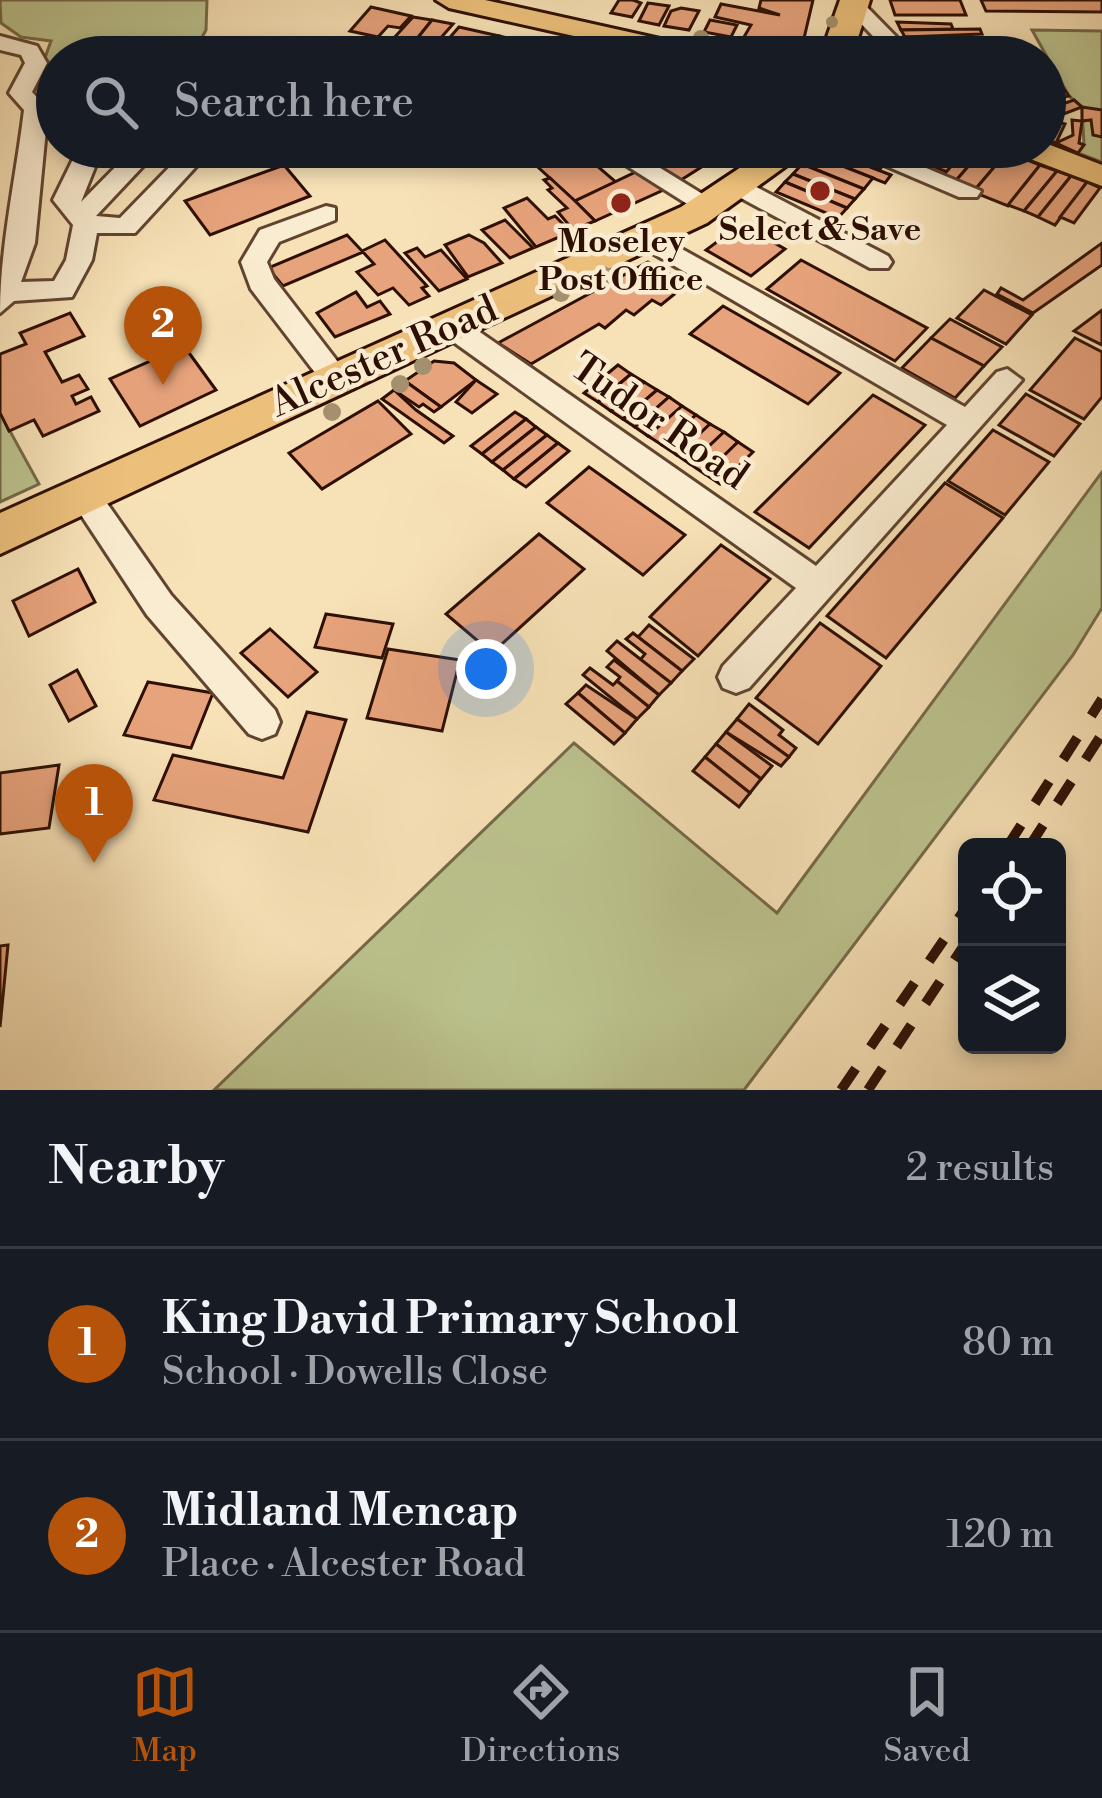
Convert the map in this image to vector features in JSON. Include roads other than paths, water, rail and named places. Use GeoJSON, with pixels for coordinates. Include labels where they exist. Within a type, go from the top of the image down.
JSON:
{"type":"FeatureCollection","features":[{"type":"Feature","properties":{"kind":"highway"},"geometry":{"type":"LineString","coordinates":[[843,36],[855,3]]}},
{"type":"Feature","properties":{"kind":"highway"},"geometry":{"type":"LineString","coordinates":[[855,3],[856,36]]}},
{"type":"Feature","properties":{"kind":"highway","name":"Alcester Road"},"geometry":{"type":"LineString","coordinates":[[0,534],[646,238],[746,177]]}},
{"type":"Feature","properties":{"kind":"main road"},"geometry":{"type":"LineString","coordinates":[[449,0],[611,36]]}},
{"type":"Feature","properties":{"kind":"main road"},"geometry":{"type":"LineString","coordinates":[[1066,162],[1102,176]]}},
{"type":"Feature","properties":{"kind":"street"},"geometry":{"type":"LineString","coordinates":[[855,3],[886,36]]}},
{"type":"Feature","properties":{"kind":"street"},"geometry":{"type":"LineString","coordinates":[[0,43],[29,52],[36,62]]}},
{"type":"Feature","properties":{"kind":"street"},"geometry":{"type":"LineString","coordinates":[[36,65],[20,93],[35,109],[22,243],[4,297],[62,290],[79,260],[78,214],[87,168]]}},
{"type":"Feature","properties":{"kind":"street"},"geometry":{"type":"LineString","coordinates":[[0,166],[28,163]]}},
{"type":"Feature","properties":{"kind":"street"},"geometry":{"type":"LineString","coordinates":[[78,214],[127,168]]}},
{"type":"Feature","properties":{"kind":"street"},"geometry":{"type":"LineString","coordinates":[[25,207],[125,226],[182,168]]}},
{"type":"Feature","properties":{"kind":"street"},"geometry":{"type":"LineString","coordinates":[[705,168],[746,177],[879,262]]}},
{"type":"Feature","properties":{"kind":"street"},"geometry":{"type":"LineString","coordinates":[[908,168],[968,191]]}},
{"type":"Feature","properties":{"kind":"street"},"geometry":{"type":"LineString","coordinates":[[326,214],[269,236],[254,262],[261,283],[336,379]]}},
{"type":"Feature","properties":{"kind":"street"},"geometry":{"type":"LineString","coordinates":[[646,238],[968,422]]}},
{"type":"Feature","properties":{"kind":"street","name":"Tudor Road"},"geometry":{"type":"LineString","coordinates":[[452,326],[819,586]]}},
{"type":"Feature","properties":{"kind":"street"},"geometry":{"type":"LineString","coordinates":[[736,677],[1007,380]]}},
{"type":"Feature","properties":{"kind":"street"},"geometry":{"type":"LineString","coordinates":[[84,495],[159,605],[262,722]]}},
{"type":"Feature","properties":{"kind":"railway"},"geometry":{"type":"LineString","coordinates":[[1013,838],[1102,699]]}},
{"type":"Feature","properties":{"kind":"railway"},"geometry":{"type":"LineString","coordinates":[[1035,838],[1102,734]]}},
{"type":"Feature","properties":{"kind":"railway"},"geometry":{"type":"LineString","coordinates":[[841,1090],[958,919]]}},
{"type":"Feature","properties":{"kind":"railway"},"geometry":{"type":"LineString","coordinates":[[868,1090],[964,946]]}},
{"type":"Feature","properties":{"kind":"place","name":"Select & Save"},"geometry":{"type":"Point","coordinates":[820,191]}},
{"type":"Feature","properties":{"kind":"place","name":"Moseley Post Office"},"geometry":{"type":"Point","coordinates":[621,203]}},
{"type":"Feature","properties":{"kind":"place","name":"Midland Mencap"},"geometry":{"type":"Point","coordinates":[163,385]}},
{"type":"Feature","properties":{"kind":"place","name":"King David Primary School"},"geometry":{"type":"Point","coordinates":[94,863]}}]}
